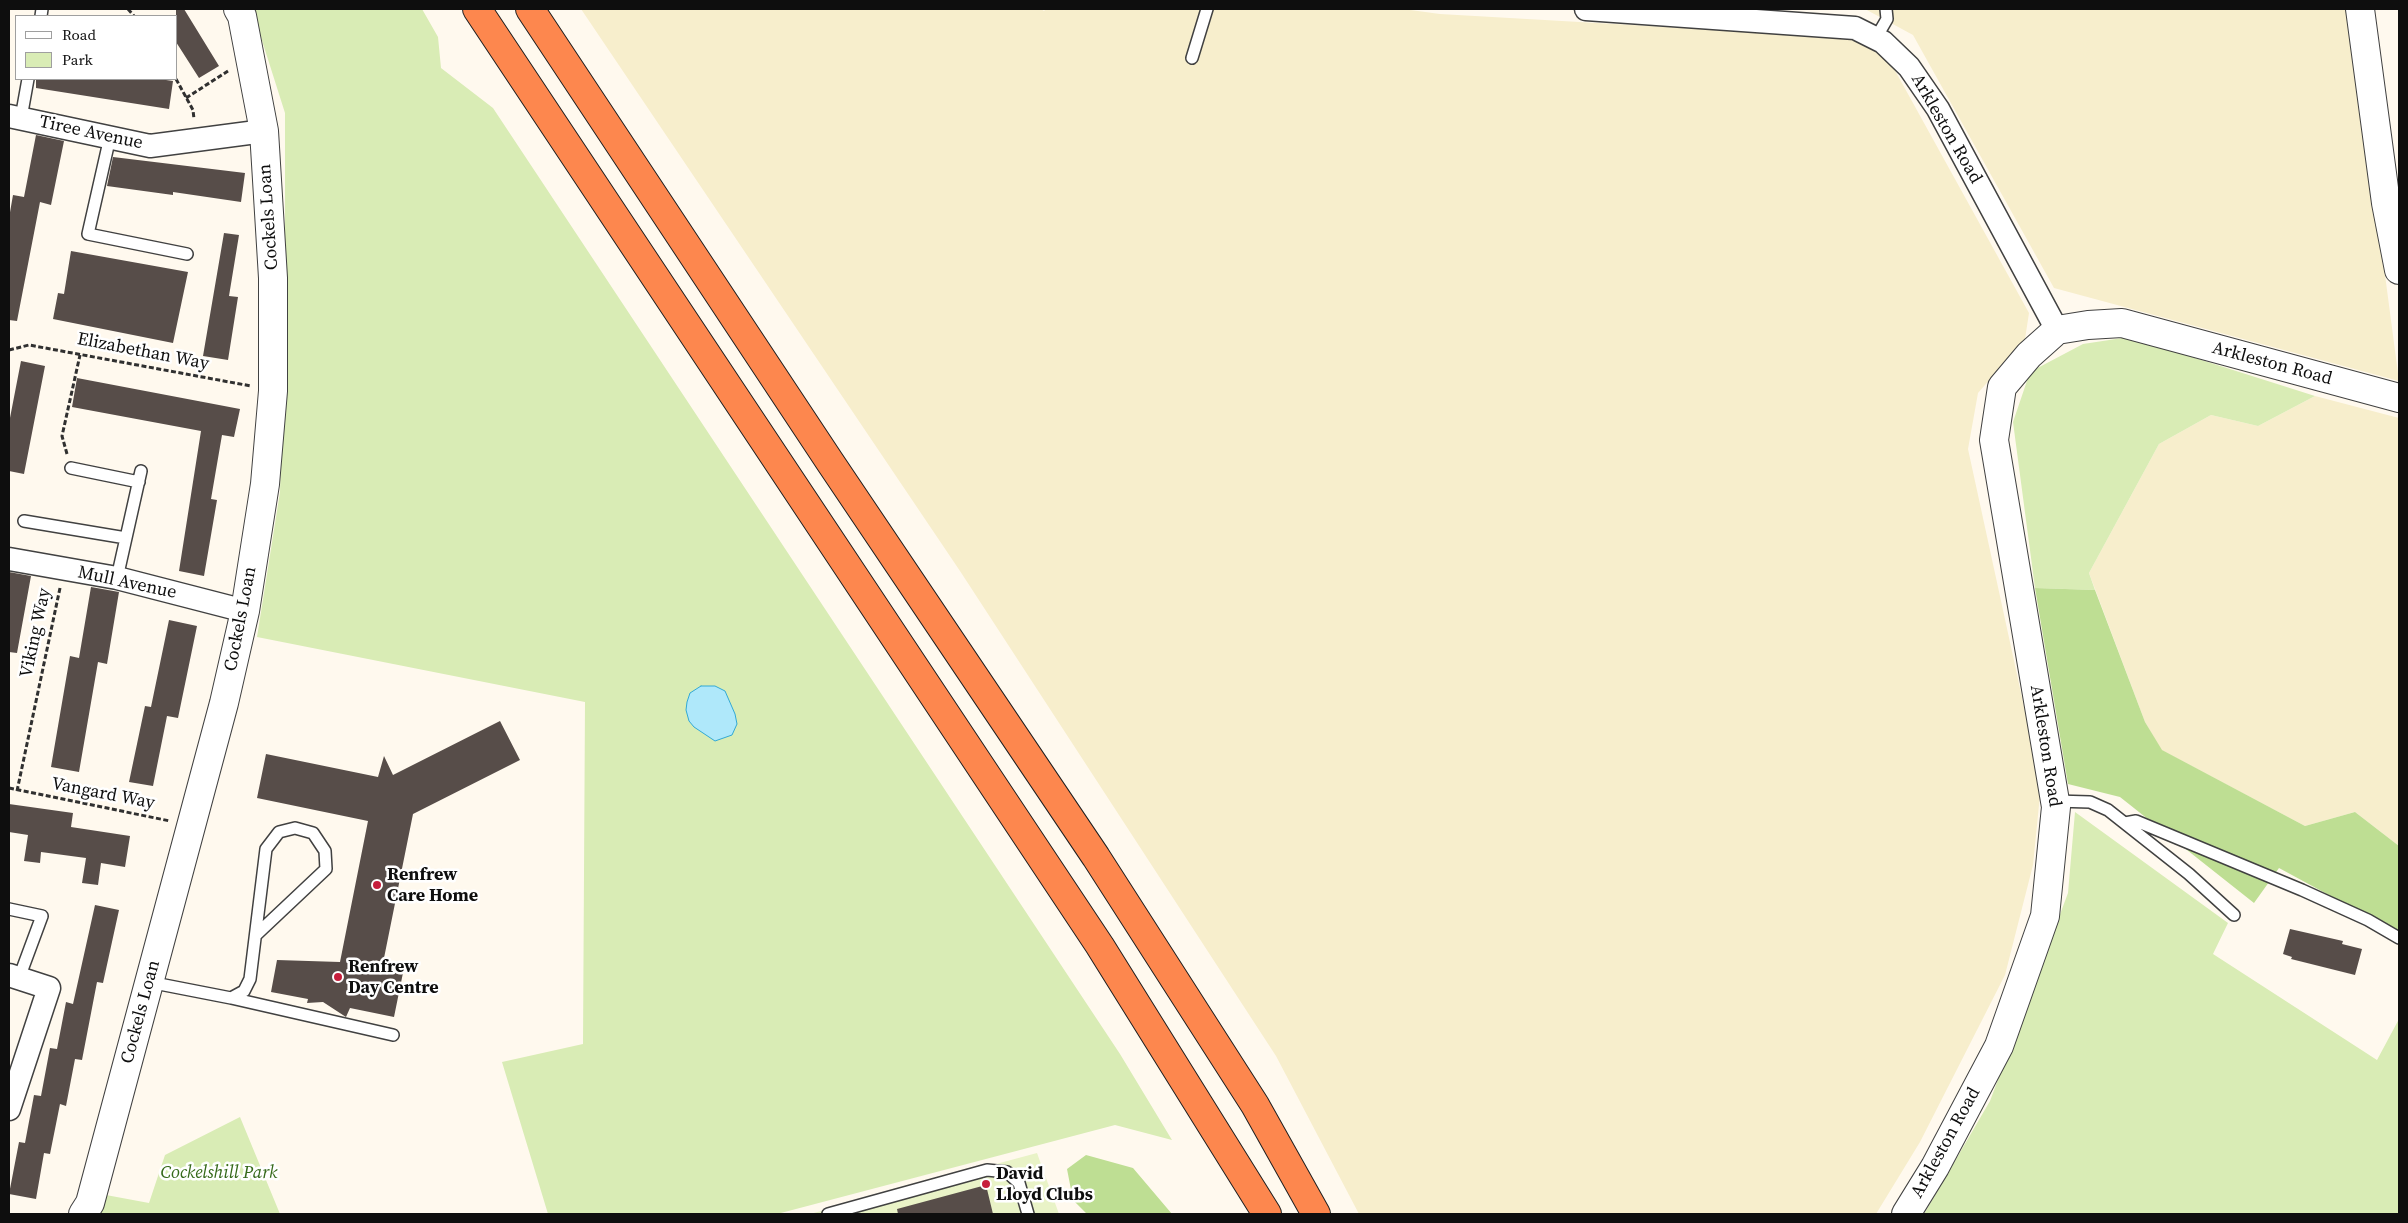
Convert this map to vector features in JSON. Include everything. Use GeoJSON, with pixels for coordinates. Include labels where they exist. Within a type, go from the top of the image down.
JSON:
{"type":"FeatureCollection","features":[{"type":"Feature","properties":{"kind":"highway"},"geometry":{"type":"LineString","coordinates":[[477,9],[1100,946],[1267,1214]]}},
{"type":"Feature","properties":{"kind":"highway"},"geometry":{"type":"LineString","coordinates":[[530,9],[830,462],[1096,857],[1255,1105],[1316,1214]]}},
{"type":"Feature","properties":{"kind":"street","name":"Cockels Loan"},"geometry":{"type":"LineString","coordinates":[[83,1214],[90,1204],[224,702],[245,611],[265,484],[273,391],[273,278],[264,131],[242,16],[238,9]]}},
{"type":"Feature","properties":{"kind":"street","name":"Arkleston Road"},"geometry":{"type":"LineString","coordinates":[[1586,9],[1855,28],[1883,42],[1909,67],[1938,109],[2057,330]]}},
{"type":"Feature","properties":{"kind":"street"},"geometry":{"type":"LineString","coordinates":[[2360,9],[2386,202],[2399,270]]}},
{"type":"Feature","properties":{"kind":"street","name":"Tiree Avenue"},"geometry":{"type":"LineString","coordinates":[[15,117],[150,146],[264,131]]}},
{"type":"Feature","properties":{"kind":"street","name":"Arkleston Road"},"geometry":{"type":"LineString","coordinates":[[1906,1214],[1935,1167],[1999,1046],[2045,916],[2055,801],[1994,440],[2002,387],[2028,355],[2057,330],[2088,325],[2122,324],[2399,398]]}},
{"type":"Feature","properties":{"kind":"street","name":"Mull Avenue"},"geometry":{"type":"LineString","coordinates":[[9,559],[117,578],[245,611]]}},
{"type":"Feature","properties":{"kind":"street"},"geometry":{"type":"LineString","coordinates":[[9,1109],[49,988],[14,977]]}},
{"type":"Feature","properties":{"kind":"lane"},"geometry":{"type":"LineString","coordinates":[[1192,58],[1207,9]]}},
{"type":"Feature","properties":{"kind":"lane"},"geometry":{"type":"LineString","coordinates":[[1876,38],[1887,19],[1886,9]]}},
{"type":"Feature","properties":{"kind":"lane"},"geometry":{"type":"LineString","coordinates":[[15,117],[28,80]]}},
{"type":"Feature","properties":{"kind":"lane"},"geometry":{"type":"LineString","coordinates":[[110,137],[88,234],[187,254]]}},
{"type":"Feature","properties":{"kind":"lane"},"geometry":{"type":"LineString","coordinates":[[71,468],[140,477],[117,578]]}},
{"type":"Feature","properties":{"kind":"lane"},"geometry":{"type":"LineString","coordinates":[[24,521],[126,538]]}},
{"type":"Feature","properties":{"kind":"lane"},"geometry":{"type":"LineString","coordinates":[[2055,801],[2090,802],[2108,810],[2188,874],[2234,915]]}},
{"type":"Feature","properties":{"kind":"lane"},"geometry":{"type":"LineString","coordinates":[[2126,823],[2136,821],[2302,890],[2368,920],[2399,938]]}},
{"type":"Feature","properties":{"kind":"lane"},"geometry":{"type":"LineString","coordinates":[[232,998],[244,991],[250,979],[266,849],[279,832],[295,828],[313,833],[325,851],[326,869],[257,934]]}},
{"type":"Feature","properties":{"kind":"lane"},"geometry":{"type":"LineString","coordinates":[[9,909],[42,916],[14,977]]}},
{"type":"Feature","properties":{"kind":"lane"},"geometry":{"type":"LineString","coordinates":[[149,982],[232,998],[393,1035]]}},
{"type":"Feature","properties":{"kind":"lane"},"geometry":{"type":"LineString","coordinates":[[828,1214],[987,1170],[1006,1172],[1019,1184],[1028,1214]]}},
{"type":"Feature","properties":{"kind":"path"},"geometry":{"type":"LineString","coordinates":[[186,98],[230,69]]}},
{"type":"Feature","properties":{"kind":"path"},"geometry":{"type":"LineString","coordinates":[[177,80],[193,110],[198,140]]}},
{"type":"Feature","properties":{"kind":"path","name":"Elizabethan Way"},"geometry":{"type":"LineString","coordinates":[[9,350],[29,345],[273,391]]}},
{"type":"Feature","properties":{"kind":"path"},"geometry":{"type":"LineString","coordinates":[[71,468],[62,436],[80,355]]}},
{"type":"Feature","properties":{"kind":"path","name":"Viking Way"},"geometry":{"type":"LineString","coordinates":[[17,791],[64,569]]}},
{"type":"Feature","properties":{"kind":"path","name":"Vangard Way"},"geometry":{"type":"LineString","coordinates":[[9,788],[191,825]]}},
{"type":"Feature","properties":{"kind":"shaded area"},"geometry":{"type":"Polygon","coordinates":[[[581,9],[1041,9],[1044,11],[1046,9],[1403,9],[1440,14],[1858,38],[1887,56],[2029,313],[2025,339],[1978,393],[1968,449],[2041,785],[2033,865],[2005,975],[1920,1142],[1876,1214],[1359,1214],[1276,1056],[960,571],[581,9]]]}},
{"type":"Feature","properties":{"kind":"shaded area"},"geometry":{"type":"Polygon","coordinates":[[[1865,9],[2350,9],[2399,381],[2054,288],[1913,35],[1865,9]]]}},
{"type":"Feature","properties":{"kind":"shaded area"},"geometry":{"type":"Polygon","coordinates":[[[2315,396],[2399,418],[2399,846],[2355,812],[2305,826],[2161,750],[2145,722],[2089,573],[2159,444],[2211,415],[2258,426],[2315,396]]]}},
{"type":"Feature","properties":{"kind":"green space"},"geometry":{"type":"Polygon","coordinates":[[[252,9],[422,9],[438,37],[441,68],[493,108],[1120,1054],[1172,1140],[1115,1125],[777,1214],[548,1214],[502,1062],[583,1044],[585,702],[257,637],[280,492],[285,275],[285,113],[252,9]]]}},
{"type":"Feature","properties":{"kind":"green space"},"geometry":{"type":"Polygon","coordinates":[[[2129,337],[2315,396],[2258,426],[2211,415],[2159,444],[2089,573],[2095,590],[2035,588],[2013,422],[2030,372],[2083,344],[2129,337]]]}},
{"type":"Feature","properties":{"kind":"green space"},"geometry":{"type":"Polygon","coordinates":[[[2035,588],[2095,590],[2145,722],[2162,750],[2305,826],[2355,812],[2399,846],[2399,933],[2279,868],[2254,903],[2120,797],[2068,784],[2035,588]]]}},
{"type":"Feature","properties":{"kind":"green space"},"geometry":{"type":"Polygon","coordinates":[[[2075,812],[2228,923],[2213,954],[2377,1060],[2399,1019],[2399,1214],[1924,1214],[1990,1101],[2068,893],[2075,812]]]}},
{"type":"Feature","properties":{"kind":"green space","name":"Cockelshill Park"},"geometry":{"type":"Polygon","coordinates":[[[240,1117],[280,1214],[101,1214],[106,1195],[149,1203],[165,1155],[240,1117]]]}},
{"type":"Feature","properties":{"kind":"green space","name":"David Lloyd Clubs"},"geometry":{"type":"Polygon","coordinates":[[[1037,1153],[1059,1214],[810,1214],[1037,1153]]]}},
{"type":"Feature","properties":{"kind":"green space"},"geometry":{"type":"Polygon","coordinates":[[[1086,1155],[1133,1168],[1172,1214],[1087,1214],[1073,1200],[1067,1169],[1086,1155]]]}},
{"type":"Feature","properties":{"kind":"water"},"geometry":{"type":"Polygon","coordinates":[[[701,686],[715,686],[725,691],[735,714],[737,724],[732,735],[715,741],[694,727],[689,721],[686,710],[690,693],[701,686]]]}},
{"type":"Feature","properties":{"kind":"building"},"geometry":{"type":"Polygon","coordinates":[[[176,9],[184,9],[219,66],[199,78],[178,45],[178,15],[176,15],[176,9]]]}},
{"type":"Feature","properties":{"kind":"building"},"geometry":{"type":"Polygon","coordinates":[[[36,80],[173,81],[169,109],[36,88],[36,80]]]}},
{"type":"Feature","properties":{"kind":"building"},"geometry":{"type":"Polygon","coordinates":[[[36,135],[64,141],[51,205],[40,202],[17,321],[9,320],[9,218],[13,195],[24,197],[36,135]]]}},
{"type":"Feature","properties":{"kind":"building"},"geometry":{"type":"Polygon","coordinates":[[[113,157],[245,173],[241,202],[173,192],[173,195],[107,186],[113,157]]]}},
{"type":"Feature","properties":{"kind":"building"},"geometry":{"type":"Polygon","coordinates":[[[224,233],[239,235],[229,296],[238,297],[228,360],[203,356],[224,233]]]}},
{"type":"Feature","properties":{"kind":"building"},"geometry":{"type":"Polygon","coordinates":[[[71,251],[188,272],[173,343],[53,319],[58,293],[64,294],[71,251]]]}},
{"type":"Feature","properties":{"kind":"building"},"geometry":{"type":"Polygon","coordinates":[[[21,361],[45,366],[24,474],[9,471],[9,423],[21,361]]]}},
{"type":"Feature","properties":{"kind":"building"},"geometry":{"type":"Polygon","coordinates":[[[77,378],[240,409],[234,437],[222,435],[211,499],[217,500],[204,576],[179,571],[201,431],[72,407],[77,378]]]}},
{"type":"Feature","properties":{"kind":"building"},"geometry":{"type":"Polygon","coordinates":[[[9,572],[31,576],[17,653],[9,652],[9,572]]]}},
{"type":"Feature","properties":{"kind":"building"},"geometry":{"type":"Polygon","coordinates":[[[91,587],[119,592],[107,664],[98,662],[79,772],[51,767],[70,656],[79,658],[91,587]]]}},
{"type":"Feature","properties":{"kind":"building"},"geometry":{"type":"Polygon","coordinates":[[[169,620],[197,626],[178,718],[167,716],[153,786],[129,782],[145,706],[151,707],[169,620]]]}},
{"type":"Feature","properties":{"kind":"building","name":"Renfrew Care Home"},"geometry":{"type":"Polygon","coordinates":[[[500,721],[520,760],[413,814],[383,963],[405,963],[394,1017],[350,1008],[346,1017],[323,1002],[307,1003],[308,999],[271,992],[277,960],[340,962],[368,821],[257,798],[266,754],[378,777],[384,756],[393,775],[500,721]]]}},
{"type":"Feature","properties":{"kind":"building"},"geometry":{"type":"Polygon","coordinates":[[[9,804],[73,813],[71,827],[130,836],[125,867],[101,863],[98,885],[82,883],[86,858],[41,852],[40,863],[24,861],[28,835],[9,832],[9,804]]]}},
{"type":"Feature","properties":{"kind":"building"},"geometry":{"type":"Polygon","coordinates":[[[95,905],[119,910],[103,983],[97,982],[82,1060],[75,1059],[66,1106],[60,1104],[50,1154],[44,1153],[36,1199],[9,1194],[19,1142],[25,1143],[34,1095],[41,1096],[50,1048],[57,1049],[66,1002],[73,1004],[95,905]]]}},
{"type":"Feature","properties":{"kind":"building"},"geometry":{"type":"Polygon","coordinates":[[[2290,929],[2343,941],[2342,944],[2362,949],[2355,975],[2291,959],[2292,957],[2283,954],[2290,929]]]}},
{"type":"Feature","properties":{"kind":"building"},"geometry":{"type":"Polygon","coordinates":[[[986,1185],[993,1214],[898,1214],[897,1209],[986,1185]]]}},
{"type":"Feature","properties":{"kind":"place","name":"Renfrew Care Home"},"geometry":{"type":"Point","coordinates":[377,885]}},
{"type":"Feature","properties":{"kind":"place","name":"Renfrew Day Centre"},"geometry":{"type":"Point","coordinates":[338,977]}},
{"type":"Feature","properties":{"kind":"place","name":"David Lloyd Clubs"},"geometry":{"type":"Point","coordinates":[986,1184]}}]}
